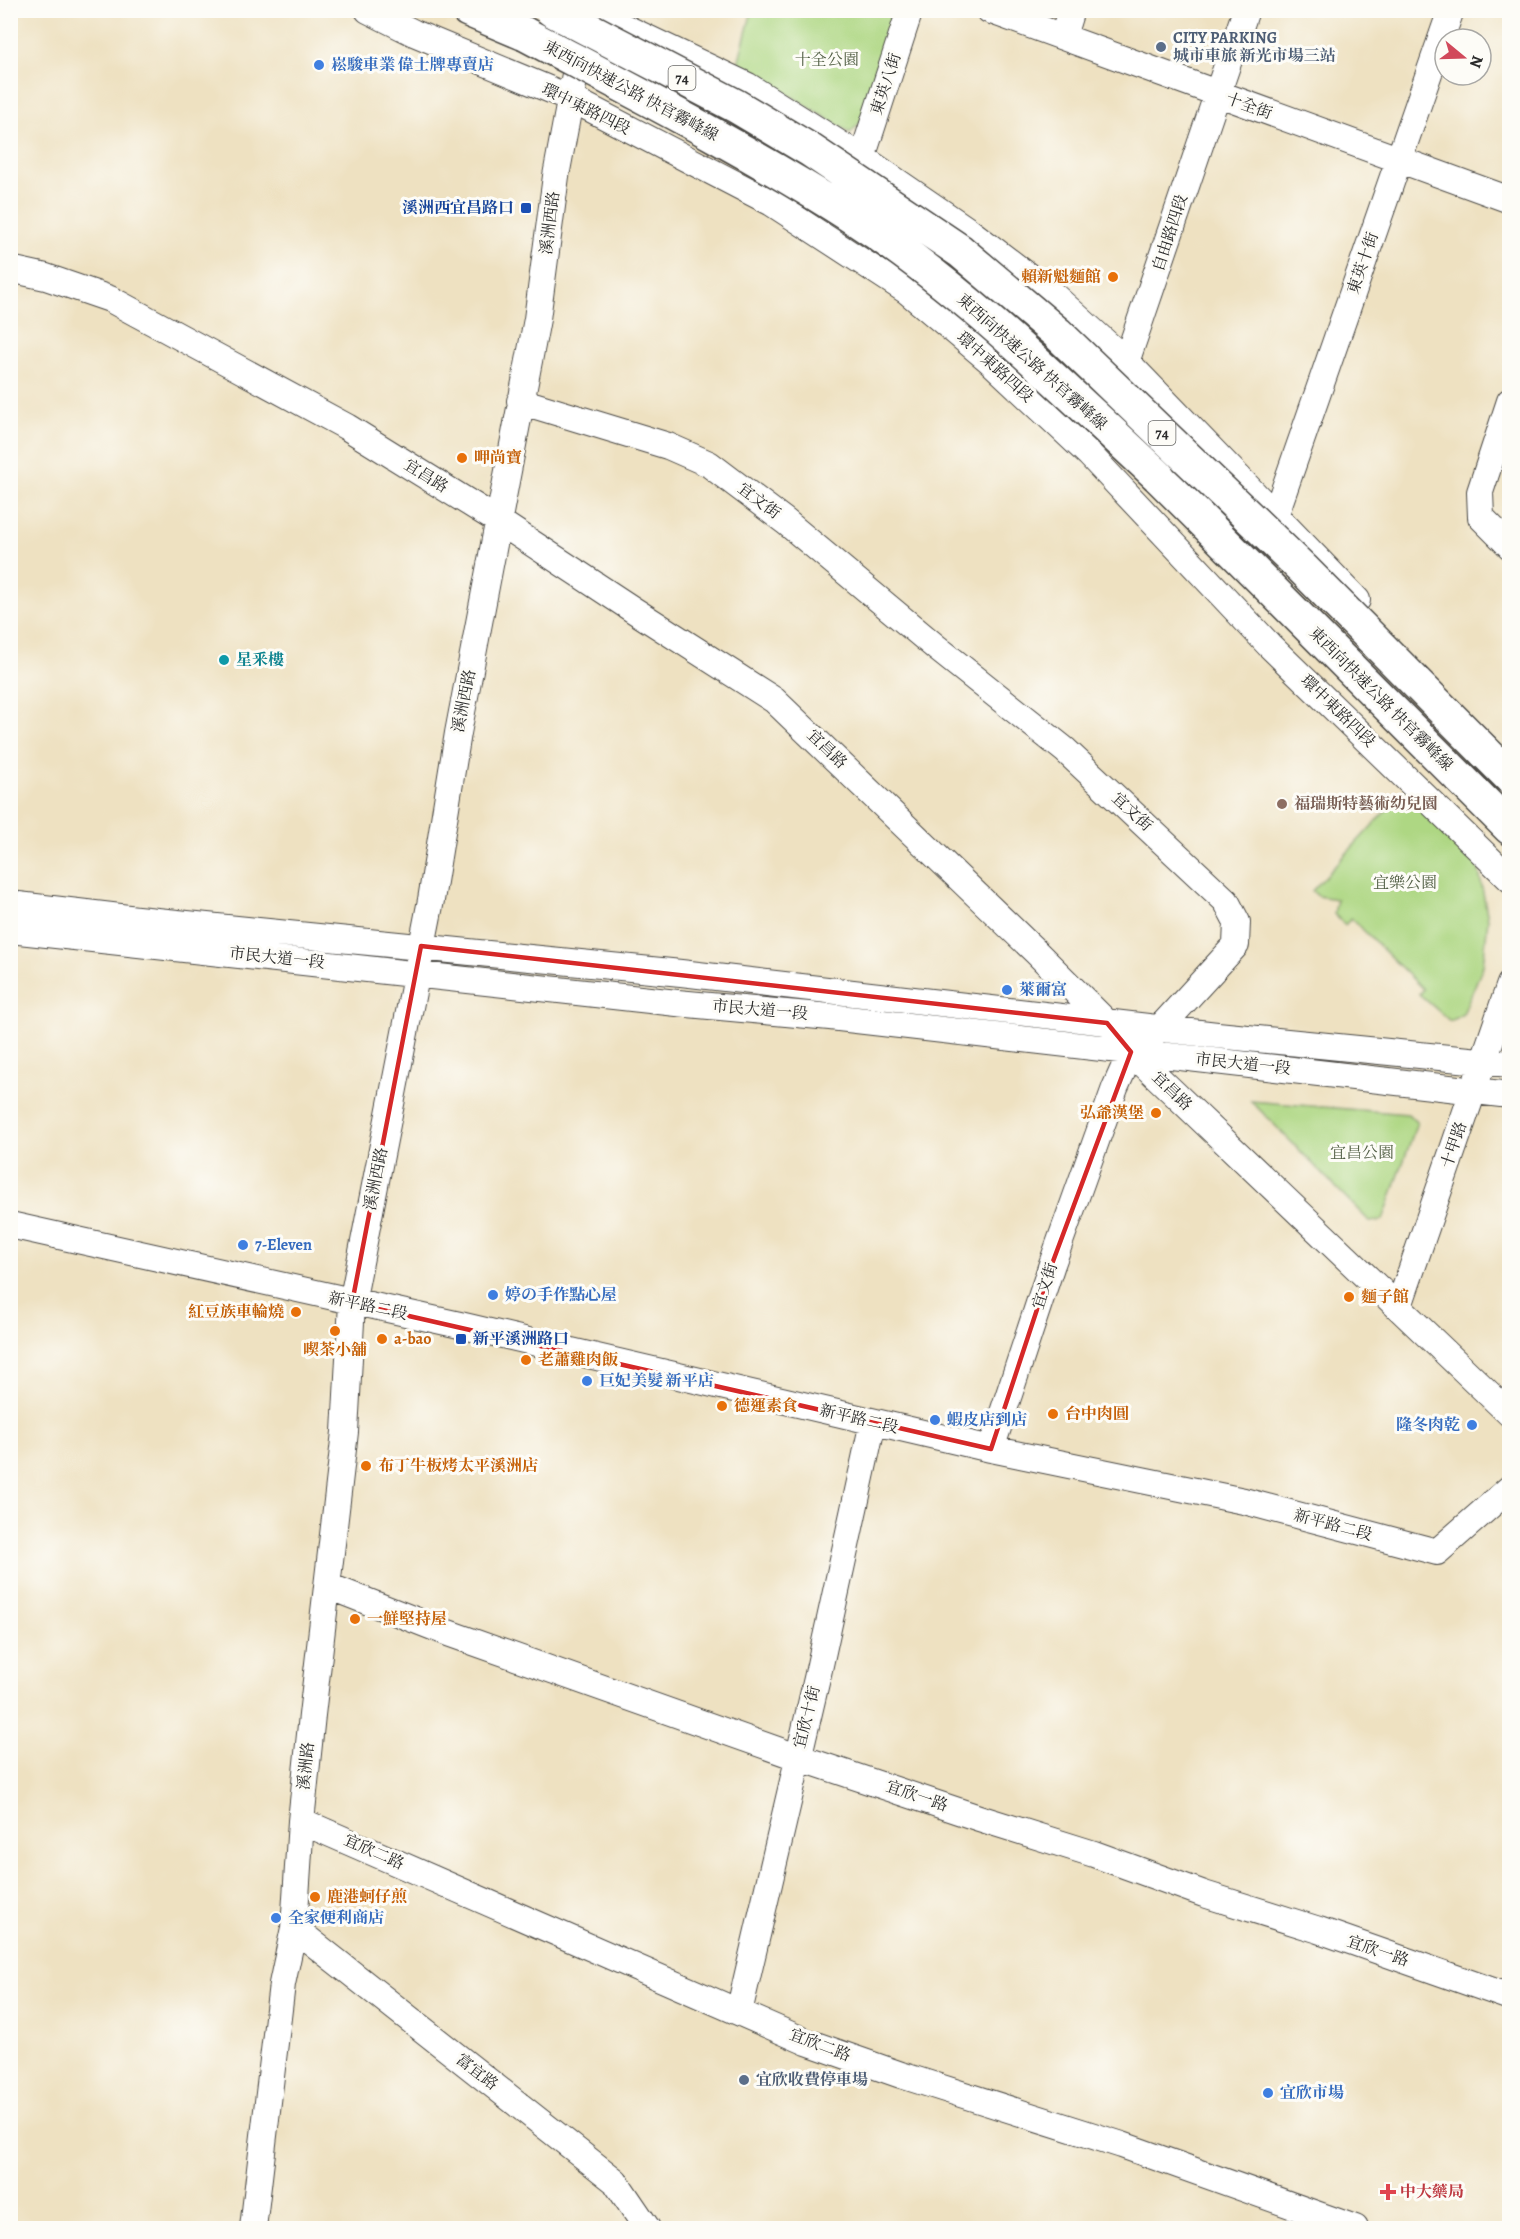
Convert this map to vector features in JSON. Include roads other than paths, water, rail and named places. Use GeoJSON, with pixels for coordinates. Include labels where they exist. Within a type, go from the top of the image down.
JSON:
{"type":"FeatureCollection","features":[{"type":"Feature","properties":{"kind":"highway","name":"東西向快速公路 快官霧峰線"},"geometry":{"type":"LineString","coordinates":[[468,10],[525,34],[709,131],[855,219],[934,277],[1010,338],[1158,476],[1509,828]]}},
{"type":"Feature","properties":{"kind":"highway","name":"東西向快速公路 快官霧峰線"},"geometry":{"type":"LineString","coordinates":[[552,10],[736,106],[801,144],[960,251],[1066,341],[1303,569],[1509,777]]}},
{"type":"Feature","properties":{"kind":"street","name":"環中東路四段"},"geometry":{"type":"LineString","coordinates":[[368,10],[414,33],[570,98],[772,203],[907,291],[989,360],[1089,454],[1269,645],[1509,879]]}},
{"type":"Feature","properties":{"kind":"street","name":"溪洲西路"},"geometry":{"type":"LineString","coordinates":[[352,1303],[417,974],[458,733],[537,319],[556,176],[587,10]]}},
{"type":"Feature","properties":{"kind":"street"},"geometry":{"type":"LineString","coordinates":[[587,10],[748,86],[862,158],[969,231],[1043,287],[1127,362],[1509,759]]}},
{"type":"Feature","properties":{"kind":"street","name":"東英八街"},"geometry":{"type":"LineString","coordinates":[[862,158],[910,10]]}},
{"type":"Feature","properties":{"kind":"street","name":"十全街"},"geometry":{"type":"LineString","coordinates":[[989,10],[1509,200]]}},
{"type":"Feature","properties":{"kind":"street"},"geometry":{"type":"LineString","coordinates":[[1063,36],[1071,10]]}},
{"type":"Feature","properties":{"kind":"street","name":"自由路四段"},"geometry":{"type":"LineString","coordinates":[[1089,454],[1127,362],[1246,10]]}},
{"type":"Feature","properties":{"kind":"street","name":"東英十街"},"geometry":{"type":"LineString","coordinates":[[1275,516],[1451,10]]}},
{"type":"Feature","properties":{"kind":"street","name":"宜昌路"},"geometry":{"type":"LineString","coordinates":[[10,269],[46,277],[118,303],[347,427],[500,522],[774,700],[1107,1023],[1131,1052],[1399,1306],[1509,1414]]}},
{"type":"Feature","properties":{"kind":"street"},"geometry":{"type":"LineString","coordinates":[[1509,400],[1480,492],[1481,517],[1509,546]]}},
{"type":"Feature","properties":{"kind":"street","name":"宜文街"},"geometry":{"type":"LineString","coordinates":[[520,401],[668,446],[709,464],[786,522],[937,648],[1065,750],[1226,901],[1237,922],[1236,945],[1159,1029],[1131,1052],[1115,1088],[1079,1187],[991,1449]]}},
{"type":"Feature","properties":{"kind":"street","name":"市民大道一段"},"geometry":{"type":"LineString","coordinates":[[10,904],[137,919],[681,973],[1159,1029],[1509,1064]]}},
{"type":"Feature","properties":{"kind":"street","name":"市民大道一段"},"geometry":{"type":"LineString","coordinates":[[10,930],[677,1003],[830,1017],[1509,1095]]}},
{"type":"Feature","properties":{"kind":"street","name":"十甲路"},"geometry":{"type":"LineString","coordinates":[[1399,1306],[1509,984]]}},
{"type":"Feature","properties":{"kind":"street","name":"新平路二段"},"geometry":{"type":"LineString","coordinates":[[10,1226],[464,1326],[991,1449],[1244,1501],[1437,1552],[1509,1488]]}},
{"type":"Feature","properties":{"kind":"street","name":"溪洲路"},"geometry":{"type":"LineString","coordinates":[[253,2229],[282,1984],[294,1928],[301,1821],[345,1432],[352,1303]]}},
{"type":"Feature","properties":{"kind":"street","name":"宜欣十街"},"geometry":{"type":"LineString","coordinates":[[740,2012],[873,1422]]}},
{"type":"Feature","properties":{"kind":"street","name":"宜欣一路"},"geometry":{"type":"LineString","coordinates":[[328,1586],[448,1633],[797,1757],[1094,1854],[1204,1894],[1318,1930],[1509,1997]]}},
{"type":"Feature","properties":{"kind":"street","name":"宜欣二路"},"geometry":{"type":"LineString","coordinates":[[301,1821],[807,2042],[901,2075],[1122,2145],[1355,2229]]}},
{"type":"Feature","properties":{"kind":"street","name":"富宜路"},"geometry":{"type":"LineString","coordinates":[[294,1928],[615,2181],[647,2229]]}},
{"type":"Feature","properties":{"kind":"place","name":"CITY PARKING 城市車旅 新光市場三站"},"geometry":{"type":"Point","coordinates":[1161,47]}},
{"type":"Feature","properties":{"kind":"place","name":"崧駿車業 偉士牌專賣店"},"geometry":{"type":"Point","coordinates":[319,65]}},
{"type":"Feature","properties":{"kind":"place","name":"溪洲西宜昌路口"},"geometry":{"type":"Point","coordinates":[526,208]}},
{"type":"Feature","properties":{"kind":"place","name":"賴新魁麵館"},"geometry":{"type":"Point","coordinates":[1113,277]}},
{"type":"Feature","properties":{"kind":"place","name":"呷尚寶"},"geometry":{"type":"Point","coordinates":[462,458]}},
{"type":"Feature","properties":{"kind":"place","name":"星釆樓"},"geometry":{"type":"Point","coordinates":[224,660]}},
{"type":"Feature","properties":{"kind":"place","name":"福瑞斯特藝術幼兒園"},"geometry":{"type":"Point","coordinates":[1282,804]}},
{"type":"Feature","properties":{"kind":"place","name":"萊爾富"},"geometry":{"type":"Point","coordinates":[1007,990]}},
{"type":"Feature","properties":{"kind":"place","name":"弘爺漢堡"},"geometry":{"type":"Point","coordinates":[1156,1113]}},
{"type":"Feature","properties":{"kind":"place","name":"7-Eleven"},"geometry":{"type":"Point","coordinates":[243,1245]}},
{"type":"Feature","properties":{"kind":"place","name":"婷の手作點心屋"},"geometry":{"type":"Point","coordinates":[493,1295]}},
{"type":"Feature","properties":{"kind":"place","name":"麵子館"},"geometry":{"type":"Point","coordinates":[1349,1297]}},
{"type":"Feature","properties":{"kind":"place","name":"紅豆族車輪燒"},"geometry":{"type":"Point","coordinates":[296,1312]}},
{"type":"Feature","properties":{"kind":"place","name":"喫茶小舖"},"geometry":{"type":"Point","coordinates":[335,1331]}},
{"type":"Feature","properties":{"kind":"place","name":"a-bao"},"geometry":{"type":"Point","coordinates":[382,1339]}},
{"type":"Feature","properties":{"kind":"place","name":"新平溪洲路口"},"geometry":{"type":"Point","coordinates":[461,1339]}},
{"type":"Feature","properties":{"kind":"place","name":"老蕭雞肉飯"},"geometry":{"type":"Point","coordinates":[526,1360]}},
{"type":"Feature","properties":{"kind":"place","name":"巨妃美髮 新平店"},"geometry":{"type":"Point","coordinates":[587,1381]}},
{"type":"Feature","properties":{"kind":"place","name":"德運素食"},"geometry":{"type":"Point","coordinates":[722,1406]}},
{"type":"Feature","properties":{"kind":"place","name":"台中肉圓"},"geometry":{"type":"Point","coordinates":[1053,1414]}},
{"type":"Feature","properties":{"kind":"place","name":"蝦皮店到店"},"geometry":{"type":"Point","coordinates":[935,1420]}},
{"type":"Feature","properties":{"kind":"place","name":"隆冬肉乾"},"geometry":{"type":"Point","coordinates":[1472,1425]}},
{"type":"Feature","properties":{"kind":"place","name":"布丁牛板烤太平溪洲店"},"geometry":{"type":"Point","coordinates":[366,1466]}},
{"type":"Feature","properties":{"kind":"place","name":"一鮮堅持屋"},"geometry":{"type":"Point","coordinates":[355,1619]}},
{"type":"Feature","properties":{"kind":"place","name":"鹿港蚵仔煎"},"geometry":{"type":"Point","coordinates":[315,1897]}},
{"type":"Feature","properties":{"kind":"place","name":"全家便利商店"},"geometry":{"type":"Point","coordinates":[276,1918]}},
{"type":"Feature","properties":{"kind":"place","name":"宜欣收費停車場"},"geometry":{"type":"Point","coordinates":[744,2080]}},
{"type":"Feature","properties":{"kind":"place","name":"宜欣市場"},"geometry":{"type":"Point","coordinates":[1268,2093]}},
{"type":"Feature","properties":{"kind":"place","name":"中大藥局"},"geometry":{"type":"Point","coordinates":[1388,2192]}},
{"type":"Feature","properties":{"kind":"park label","name":"十全公園"},"geometry":{"type":"Point","coordinates":[827,60]}},
{"type":"Feature","properties":{"kind":"park label","name":"宜樂公園"},"geometry":{"type":"Point","coordinates":[1405,883]}},
{"type":"Feature","properties":{"kind":"park label","name":"宜昌公園"},"geometry":{"type":"Point","coordinates":[1362,1153]}}]}
